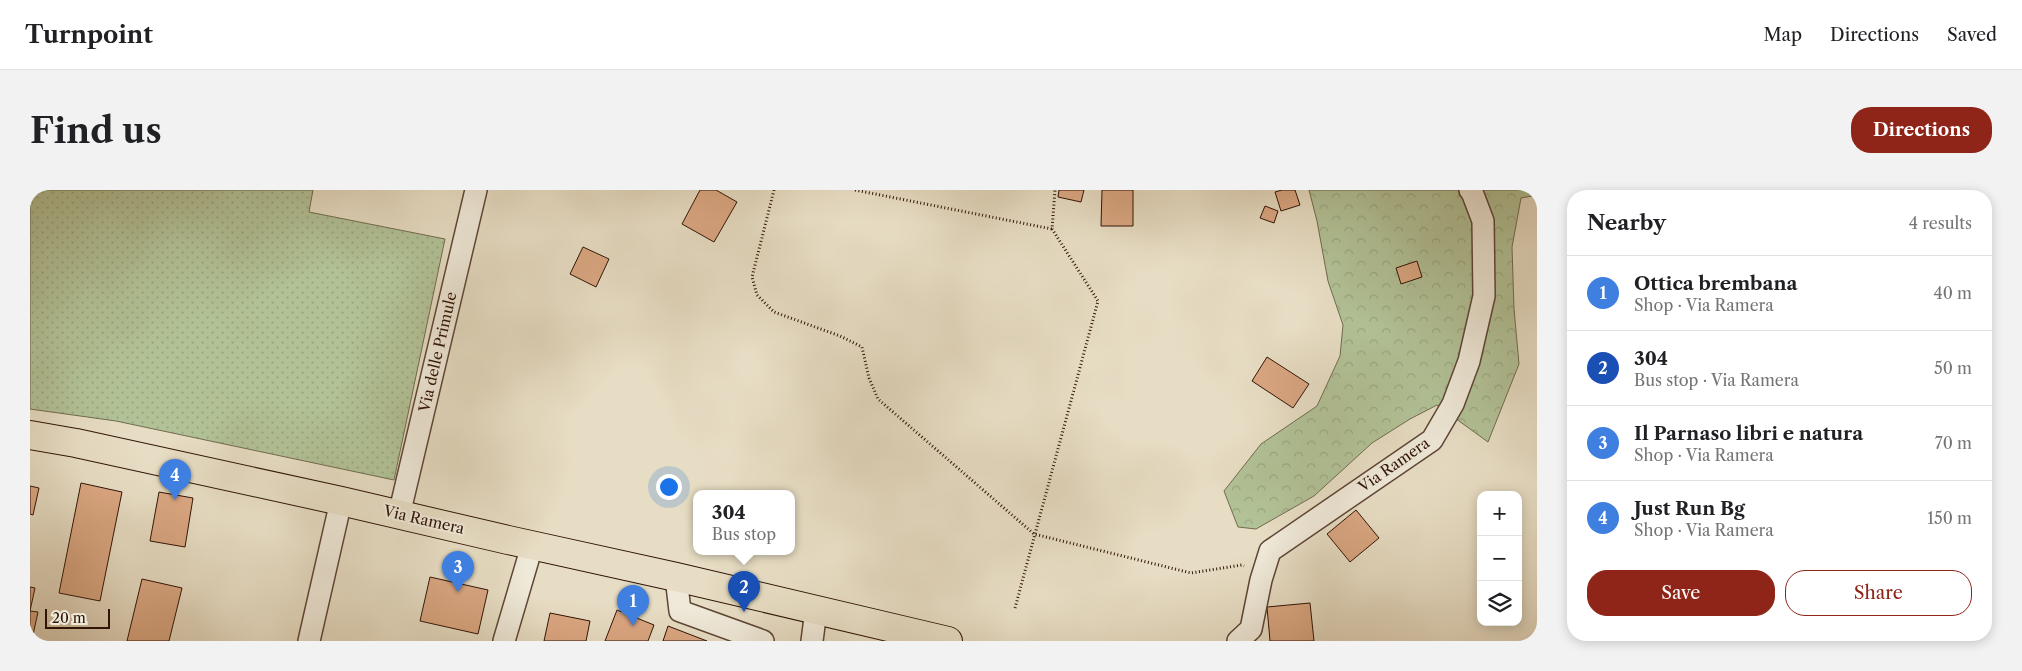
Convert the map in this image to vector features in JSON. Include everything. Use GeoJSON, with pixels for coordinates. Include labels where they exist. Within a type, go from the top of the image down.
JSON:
{"type":"FeatureCollection","features":[{"type":"Feature","properties":{"kind":"main road","name":"Via Ramera"},"geometry":{"type":"LineString","coordinates":[[30,435],[341,501],[948,641]]}},
{"type":"Feature","properties":{"kind":"street","name":"Via delle Primule"},"geometry":{"type":"LineString","coordinates":[[399,515],[476,190]]}},
{"type":"Feature","properties":{"kind":"street","name":"Via Ramera"},"geometry":{"type":"LineString","coordinates":[[1238,641],[1251,628],[1262,577],[1270,551],[1432,440],[1453,404],[1470,361],[1484,296],[1483,221],[1470,190]]}},
{"type":"Feature","properties":{"kind":"street"},"geometry":{"type":"LineString","coordinates":[[309,641],[341,501]]}},
{"type":"Feature","properties":{"kind":"street"},"geometry":{"type":"LineString","coordinates":[[504,641],[532,546]]}},
{"type":"Feature","properties":{"kind":"street"},"geometry":{"type":"LineString","coordinates":[[676,577],[680,611],[763,641]]}},
{"type":"Feature","properties":{"kind":"street"},"geometry":{"type":"LineString","coordinates":[[812,641],[816,610]]}},
{"type":"Feature","properties":{"kind":"path"},"geometry":{"type":"LineString","coordinates":[[774,190],[752,277],[757,296],[774,312],[840,336],[862,347],[869,378],[878,399],[1034,534],[1191,573],[1242,565],[1262,577]]}},
{"type":"Feature","properties":{"kind":"path"},"geometry":{"type":"LineString","coordinates":[[855,190],[1052,229]]}},
{"type":"Feature","properties":{"kind":"path"},"geometry":{"type":"LineString","coordinates":[[1015,608],[1098,301],[1052,229],[1055,190]]}},
{"type":"Feature","properties":{"kind":"green space"},"geometry":{"type":"Polygon","coordinates":[[[30,190],[313,190],[309,212],[445,239],[394,480],[116,421],[30,409],[30,190]]]}},
{"type":"Feature","properties":{"kind":"green space"},"geometry":{"type":"Polygon","coordinates":[[[1309,190],[1537,190],[1537,195],[1521,198],[1512,247],[1514,309],[1519,364],[1488,442],[1437,405],[1410,419],[1372,443],[1314,496],[1256,529],[1238,527],[1224,491],[1261,444],[1317,406],[1340,356],[1343,325],[1328,281],[1309,190]]]}},
{"type":"Feature","properties":{"kind":"building"},"geometry":{"type":"Polygon","coordinates":[[[700,190],[716,190],[737,202],[714,242],[682,224],[700,190]]]}},
{"type":"Feature","properties":{"kind":"building"},"geometry":{"type":"Polygon","coordinates":[[[1059,190],[1084,190],[1081,202],[1058,197],[1059,190]]]}},
{"type":"Feature","properties":{"kind":"building"},"geometry":{"type":"Polygon","coordinates":[[[1102,190],[1133,190],[1133,226],[1101,226],[1102,190]]]}},
{"type":"Feature","properties":{"kind":"building"},"geometry":{"type":"Polygon","coordinates":[[[1295,190],[1300,205],[1281,211],[1275,192],[1295,190]]]}},
{"type":"Feature","properties":{"kind":"building"},"geometry":{"type":"Polygon","coordinates":[[[1265,206],[1278,211],[1274,223],[1260,218],[1265,206]]]}},
{"type":"Feature","properties":{"kind":"building"},"geometry":{"type":"Polygon","coordinates":[[[583,247],[609,259],[596,287],[570,274],[583,247]]]}},
{"type":"Feature","properties":{"kind":"building"},"geometry":{"type":"Polygon","coordinates":[[[1417,261],[1422,277],[1401,284],[1396,268],[1417,261]]]}},
{"type":"Feature","properties":{"kind":"building"},"geometry":{"type":"Polygon","coordinates":[[[1267,357],[1309,384],[1293,408],[1252,381],[1267,357]]]}},
{"type":"Feature","properties":{"kind":"building"},"geometry":{"type":"Polygon","coordinates":[[[81,483],[122,492],[100,601],[59,593],[81,483]]]}},
{"type":"Feature","properties":{"kind":"building"},"geometry":{"type":"Polygon","coordinates":[[[30,486],[39,488],[33,515],[30,514],[30,486]]]}},
{"type":"Feature","properties":{"kind":"building"},"geometry":{"type":"Polygon","coordinates":[[[159,492],[193,498],[185,547],[150,541],[159,492]]]}},
{"type":"Feature","properties":{"kind":"building"},"geometry":{"type":"Polygon","coordinates":[[[1356,510],[1379,538],[1350,562],[1327,534],[1356,510]]]}},
{"type":"Feature","properties":{"kind":"building"},"geometry":{"type":"Polygon","coordinates":[[[430,577],[488,590],[478,634],[420,621],[430,577]]]}},
{"type":"Feature","properties":{"kind":"building"},"geometry":{"type":"Polygon","coordinates":[[[142,579],[182,588],[169,641],[127,641],[142,579]]]}},
{"type":"Feature","properties":{"kind":"building"},"geometry":{"type":"Polygon","coordinates":[[[30,587],[35,588],[30,611],[30,587]]]}},
{"type":"Feature","properties":{"kind":"building"},"geometry":{"type":"Polygon","coordinates":[[[1310,603],[1314,641],[1270,641],[1267,607],[1310,603]]]}},
{"type":"Feature","properties":{"kind":"building"},"geometry":{"type":"Polygon","coordinates":[[[617,610],[654,625],[648,641],[605,641],[617,610]]]}},
{"type":"Feature","properties":{"kind":"building"},"geometry":{"type":"Polygon","coordinates":[[[30,611],[38,612],[33,635],[30,635],[30,611]]]}},
{"type":"Feature","properties":{"kind":"building"},"geometry":{"type":"Polygon","coordinates":[[[550,613],[590,621],[586,641],[544,641],[550,613]]]}},
{"type":"Feature","properties":{"kind":"building"},"geometry":{"type":"Polygon","coordinates":[[[668,626],[707,641],[663,641],[668,626]]]}},
{"type":"Feature","properties":{"kind":"place","name":"Just Run Bg"},"geometry":{"type":"Point","coordinates":[175,500]}},
{"type":"Feature","properties":{"kind":"place","name":"Il Parnaso libri e natura"},"geometry":{"type":"Point","coordinates":[458,592]}},
{"type":"Feature","properties":{"kind":"place","name":"304"},"geometry":{"type":"Point","coordinates":[744,612]}},
{"type":"Feature","properties":{"kind":"place","name":"Ottica brembana"},"geometry":{"type":"Point","coordinates":[633,626]}}]}
